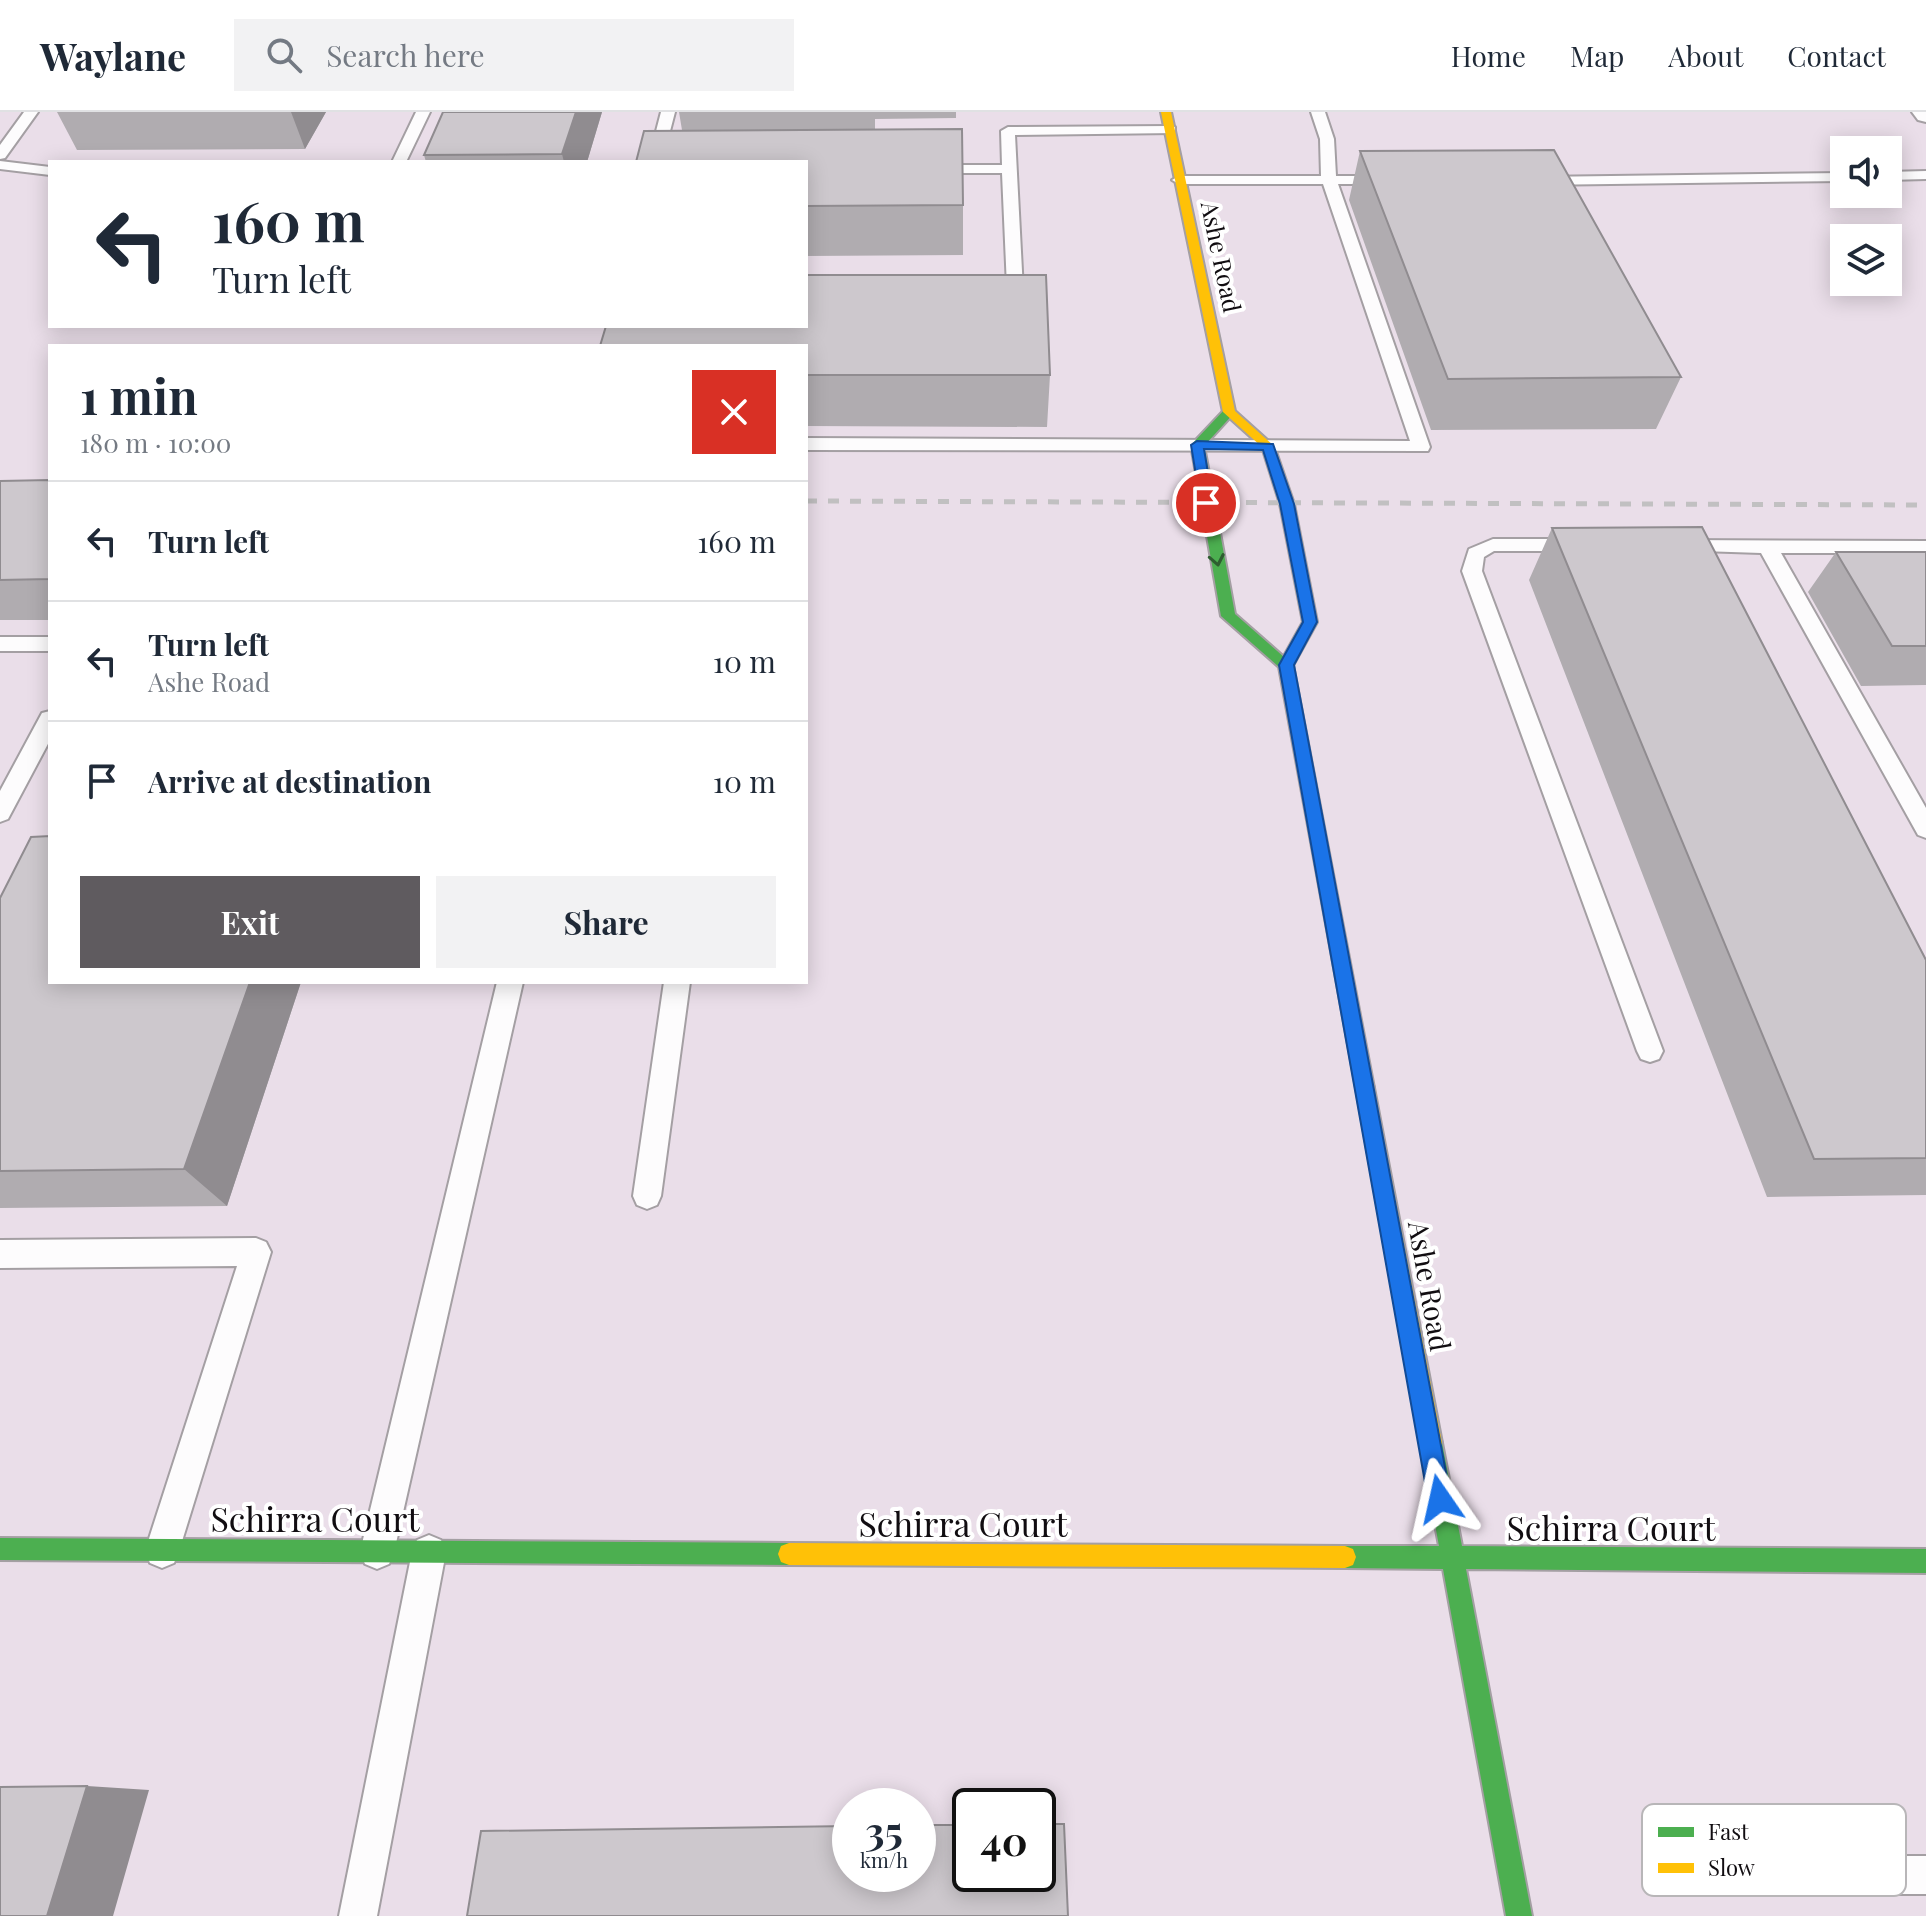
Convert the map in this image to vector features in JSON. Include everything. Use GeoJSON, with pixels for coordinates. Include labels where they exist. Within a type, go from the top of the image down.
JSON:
{"type":"FeatureCollection","features":[{"type":"Feature","properties":{"kind":"street","name":"Ashe Road"},"geometry":{"type":"LineString","coordinates":[[1168,121],[1229,412]]}},
{"type":"Feature","properties":{"kind":"street"},"geometry":{"type":"LineString","coordinates":[[1229,412],[1268,446],[1287,504],[1310,622],[1286,665],[1228,616],[1197,445],[1229,412]]}},
{"type":"Feature","properties":{"kind":"street","name":"Ashe Road"},"geometry":{"type":"LineString","coordinates":[[1286,665],[1519,1916]]}},
{"type":"Feature","properties":{"kind":"street","name":"Schirra Court"},"geometry":{"type":"LineString","coordinates":[[0,1549],[1451,1561],[1926,1561]]}},
{"type":"Feature","properties":{"kind":"lane"},"geometry":{"type":"LineString","coordinates":[[0,155],[31,112]]}},
{"type":"Feature","properties":{"kind":"lane"},"geometry":{"type":"LineString","coordinates":[[400,160],[423,112]]}},
{"type":"Feature","properties":{"kind":"lane"},"geometry":{"type":"LineString","coordinates":[[656,160],[668,112]]}},
{"type":"Feature","properties":{"kind":"lane"},"geometry":{"type":"LineString","coordinates":[[1001,311],[1016,310],[1007,112]]}},
{"type":"Feature","properties":{"kind":"lane"},"geometry":{"type":"LineString","coordinates":[[808,444],[1421,447],[1329,180],[1327,139],[1318,112]]}},
{"type":"Feature","properties":{"kind":"lane"},"geometry":{"type":"LineString","coordinates":[[1008,131],[1168,121]]}},
{"type":"Feature","properties":{"kind":"lane"},"geometry":{"type":"LineString","coordinates":[[0,165],[48,171]]}},
{"type":"Feature","properties":{"kind":"lane"},"geometry":{"type":"LineString","coordinates":[[916,169],[1010,169]]}},
{"type":"Feature","properties":{"kind":"lane"},"geometry":{"type":"LineString","coordinates":[[1902,176],[1926,175]]}},
{"type":"Feature","properties":{"kind":"lane"},"geometry":{"type":"LineString","coordinates":[[1516,181],[1830,177]]}},
{"type":"Feature","properties":{"kind":"lane"},"geometry":{"type":"LineString","coordinates":[[1179,180],[1407,180]]}},
{"type":"Feature","properties":{"kind":"lane"},"geometry":{"type":"LineString","coordinates":[[1599,546],[1493,545],[1480,549],[1472,558],[1472,571],[1650,1051]]}},
{"type":"Feature","properties":{"kind":"lane"},"geometry":{"type":"LineString","coordinates":[[1660,546],[1926,547]]}},
{"type":"Feature","properties":{"kind":"lane"},"geometry":{"type":"LineString","coordinates":[[1767,546],[1926,829]]}},
{"type":"Feature","properties":{"kind":"lane"},"geometry":{"type":"LineString","coordinates":[[0,644],[48,644]]}},
{"type":"Feature","properties":{"kind":"lane"},"geometry":{"type":"LineString","coordinates":[[0,813],[48,723]]}},
{"type":"Feature","properties":{"kind":"lane"},"geometry":{"type":"LineString","coordinates":[[377,1552],[510,984]]}},
{"type":"Feature","properties":{"kind":"lane"},"geometry":{"type":"LineString","coordinates":[[647,1196],[677,984]]}},
{"type":"Feature","properties":{"kind":"lane"},"geometry":{"type":"LineString","coordinates":[[0,1254],[256,1252],[162,1551]]}},
{"type":"Feature","properties":{"kind":"lane"},"geometry":{"type":"LineString","coordinates":[[358,1916],[429,1552]]}},
{"type":"Feature","properties":{"kind":"shaded area"},"geometry":{"type":"Polygon","coordinates":[[[0,112],[1926,112],[1926,1916],[0,1916],[0,112]]]}},
{"type":"Feature","properties":{"kind":"building"},"geometry":{"type":"Polygon","coordinates":[[[443,112],[576,112],[562,154],[424,155],[443,112]]]}},
{"type":"Feature","properties":{"kind":"building"},"geometry":{"type":"Polygon","coordinates":[[[962,129],[963,205],[808,206],[808,160],[637,160],[644,131],[962,129]]]}},
{"type":"Feature","properties":{"kind":"building"},"geometry":{"type":"Polygon","coordinates":[[[1554,150],[1681,377],[1448,379],[1360,151],[1554,150]]]}},
{"type":"Feature","properties":{"kind":"building"},"geometry":{"type":"Polygon","coordinates":[[[808,275],[1046,275],[1050,375],[808,375],[808,344],[601,344],[605,328],[808,328],[808,275]]]}},
{"type":"Feature","properties":{"kind":"building"},"geometry":{"type":"Polygon","coordinates":[[[48,480],[48,579],[0,580],[0,481],[48,480]]]}},
{"type":"Feature","properties":{"kind":"building"},"geometry":{"type":"Polygon","coordinates":[[[1702,527],[1926,960],[1926,1158],[1814,1159],[1552,528],[1702,527]]]}},
{"type":"Feature","properties":{"kind":"building"},"geometry":{"type":"Polygon","coordinates":[[[1836,552],[1926,552],[1926,646],[1892,646],[1836,552]]]}},
{"type":"Feature","properties":{"kind":"building"},"geometry":{"type":"Polygon","coordinates":[[[48,836],[48,984],[249,984],[184,1169],[0,1171],[0,898],[31,837],[48,836]]]}},
{"type":"Feature","properties":{"kind":"building"},"geometry":{"type":"Polygon","coordinates":[[[87,1786],[47,1916],[0,1916],[0,1787],[87,1786]]]}},
{"type":"Feature","properties":{"kind":"building"},"geometry":{"type":"Polygon","coordinates":[[[1056,1824],[1064,1824],[1068,1916],[467,1916],[481,1831],[832,1826],[832,1892],[936,1892],[936,1825],[952,1825],[952,1892],[1056,1892],[1056,1824]]]}},
{"type":"Feature","properties":{"kind":"railway"},"geometry":{"type":"LineString","coordinates":[[808,501],[1926,505]]}},
{"type":"Feature","properties":{"kind":"traffic: fast"},"geometry":{"type":"LineString","coordinates":[[1229,412],[1197,445],[1228,616],[1286,665],[1365,1088]]}},
{"type":"Feature","properties":{"kind":"traffic: fast"},"geometry":{"type":"LineString","coordinates":[[1431,1443],[1519,1916]]}},
{"type":"Feature","properties":{"kind":"traffic: fast"},"geometry":{"type":"LineString","coordinates":[[0,1549],[789,1554]]}},
{"type":"Feature","properties":{"kind":"traffic: fast"},"geometry":{"type":"LineString","coordinates":[[1345,1557],[1926,1561]]}},
{"type":"Feature","properties":{"kind":"traffic: slow"},"geometry":{"type":"LineString","coordinates":[[1166,112],[1229,412],[1268,446],[1287,504],[1310,622],[1286,665]]}},
{"type":"Feature","properties":{"kind":"traffic: slow"},"geometry":{"type":"LineString","coordinates":[[1365,1088],[1431,1443]]}},
{"type":"Feature","properties":{"kind":"traffic: slow"},"geometry":{"type":"LineString","coordinates":[[789,1554],[1345,1557]]}},
{"type":"Feature","properties":{"kind":"route"},"geometry":{"type":"LineString","coordinates":[[1206,503],[1197,445],[1268,446],[1287,504],[1310,622],[1286,665],[1440,1499]]}}]}
